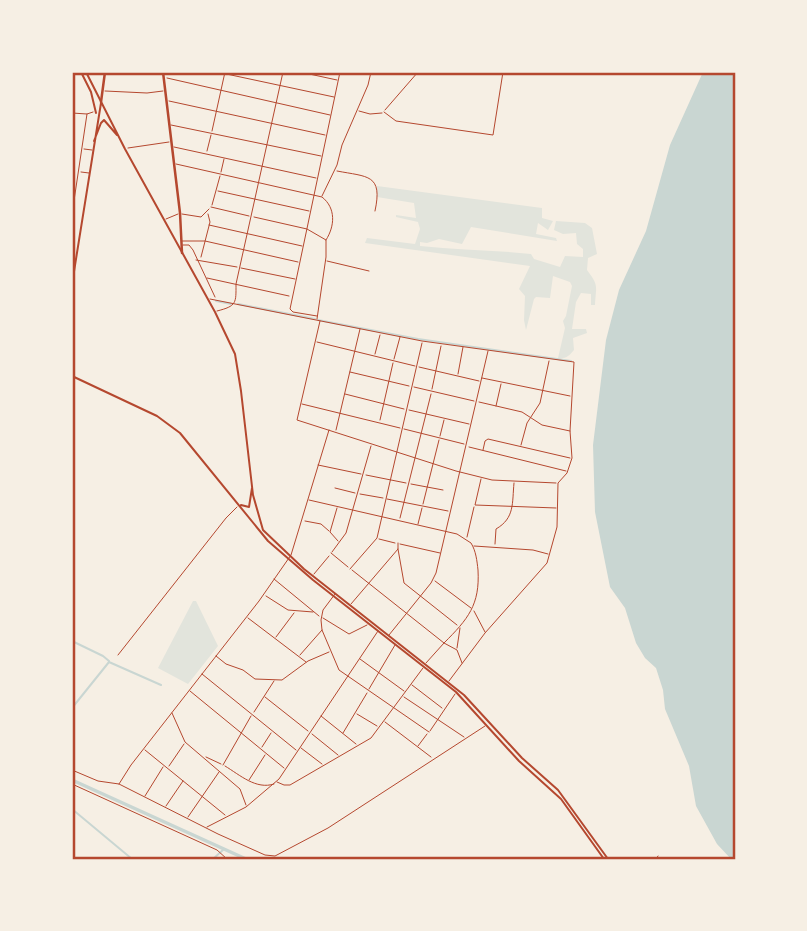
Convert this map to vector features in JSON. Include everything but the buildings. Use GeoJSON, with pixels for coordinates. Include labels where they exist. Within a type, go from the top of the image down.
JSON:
{"type":"FeatureCollection","features":[{"type":"Feature","properties":{"kind":"main road"},"geometry":{"type":"LineString","coordinates":[[81,72],[93,99],[97,117]]}},
{"type":"Feature","properties":{"kind":"main road"},"geometry":{"type":"LineString","coordinates":[[86,72],[125,149],[215,312],[236,360],[252,488],[260,526],[289,558],[378,631],[449,681],[468,699],[527,764],[558,790],[608,859]]}},
{"type":"Feature","properties":{"kind":"main road"},"geometry":{"type":"LineString","coordinates":[[93,146],[105,72]]}},
{"type":"Feature","properties":{"kind":"main road"},"geometry":{"type":"LineString","coordinates":[[163,72],[180,213],[182,253]]}},
{"type":"Feature","properties":{"kind":"main road"},"geometry":{"type":"LineString","coordinates":[[72,284],[92,150],[100,123],[104,120],[120,139]]}},
{"type":"Feature","properties":{"kind":"main road"},"geometry":{"type":"LineString","coordinates":[[72,376],[146,411],[173,427],[205,461],[268,541],[389,635],[456,692],[519,761],[557,794],[604,859]]}},
{"type":"Feature","properties":{"kind":"main road"},"geometry":{"type":"LineString","coordinates":[[239,504],[245,508],[249,507],[252,488]]}},
{"type":"Feature","properties":{"kind":"street"},"geometry":{"type":"LineString","coordinates":[[218,72],[336,97]]}},
{"type":"Feature","properties":{"kind":"street"},"geometry":{"type":"LineString","coordinates":[[215,312],[232,307],[235,303],[239,267],[282,72]]}},
{"type":"Feature","properties":{"kind":"street"},"geometry":{"type":"LineString","coordinates":[[300,72],[339,80]]}},
{"type":"Feature","properties":{"kind":"street"},"geometry":{"type":"LineString","coordinates":[[317,316],[291,311],[291,296],[297,280],[340,72]]}},
{"type":"Feature","properties":{"kind":"street"},"geometry":{"type":"LineString","coordinates":[[322,197],[341,145],[368,85],[370,72]]}},
{"type":"Feature","properties":{"kind":"street"},"geometry":{"type":"LineString","coordinates":[[357,110],[370,114],[384,112],[418,72]]}},
{"type":"Feature","properties":{"kind":"street"},"geometry":{"type":"LineString","coordinates":[[384,112],[396,121],[493,135],[502,72]]}},
{"type":"Feature","properties":{"kind":"street"},"geometry":{"type":"LineString","coordinates":[[207,153],[225,73]]}},
{"type":"Feature","properties":{"kind":"street"},"geometry":{"type":"LineString","coordinates":[[163,77],[332,115]]}},
{"type":"Feature","properties":{"kind":"street"},"geometry":{"type":"LineString","coordinates":[[103,90],[146,93],[165,90]]}},
{"type":"Feature","properties":{"kind":"street"},"geometry":{"type":"LineString","coordinates":[[166,101],[327,135]]}},
{"type":"Feature","properties":{"kind":"street"},"geometry":{"type":"LineString","coordinates":[[72,113],[87,114],[96,111]]}},
{"type":"Feature","properties":{"kind":"street"},"geometry":{"type":"LineString","coordinates":[[72,214],[87,114]]}},
{"type":"Feature","properties":{"kind":"street"},"geometry":{"type":"LineString","coordinates":[[169,125],[323,156]]}},
{"type":"Feature","properties":{"kind":"street"},"geometry":{"type":"LineString","coordinates":[[125,149],[171,144],[318,179]]}},
{"type":"Feature","properties":{"kind":"street"},"geometry":{"type":"LineString","coordinates":[[82,149],[92,150]]}},
{"type":"Feature","properties":{"kind":"street"},"geometry":{"type":"LineString","coordinates":[[164,219],[180,213],[201,217],[207,212],[217,191],[225,157]]}},
{"type":"Feature","properties":{"kind":"street"},"geometry":{"type":"LineString","coordinates":[[174,163],[315,194],[329,203],[332,209],[332,228],[326,240],[316,321]]}},
{"type":"Feature","properties":{"kind":"street"},"geometry":{"type":"LineString","coordinates":[[72,170],[89,173]]}},
{"type":"Feature","properties":{"kind":"street"},"geometry":{"type":"LineString","coordinates":[[334,170],[367,176],[374,180],[378,189],[375,211]]}},
{"type":"Feature","properties":{"kind":"street"},"geometry":{"type":"LineString","coordinates":[[217,191],[312,211]]}},
{"type":"Feature","properties":{"kind":"street"},"geometry":{"type":"LineString","coordinates":[[211,207],[307,229],[326,240]]}},
{"type":"Feature","properties":{"kind":"street"},"geometry":{"type":"LineString","coordinates":[[201,260],[209,225],[207,212]]}},
{"type":"Feature","properties":{"kind":"street"},"geometry":{"type":"LineString","coordinates":[[209,225],[304,246]]}},
{"type":"Feature","properties":{"kind":"street"},"geometry":{"type":"LineString","coordinates":[[182,243],[205,241],[300,262]]}},
{"type":"Feature","properties":{"kind":"street"},"geometry":{"type":"LineString","coordinates":[[182,243],[191,247],[216,299]]}},
{"type":"Feature","properties":{"kind":"street"},"geometry":{"type":"LineString","coordinates":[[196,260],[297,280]]}},
{"type":"Feature","properties":{"kind":"street"},"geometry":{"type":"LineString","coordinates":[[325,261],[369,271]]}},
{"type":"Feature","properties":{"kind":"street"},"geometry":{"type":"LineString","coordinates":[[207,278],[291,296]]}},
{"type":"Feature","properties":{"kind":"street"},"geometry":{"type":"LineString","coordinates":[[208,300],[216,299],[422,341],[574,362],[570,431],[572,458],[568,471],[558,483],[558,508],[551,555],[545,566],[485,633],[449,681]]}},
{"type":"Feature","properties":{"kind":"street"},"geometry":{"type":"LineString","coordinates":[[320,321],[297,420],[482,478],[514,483],[558,483]]}},
{"type":"Feature","properties":{"kind":"street"},"geometry":{"type":"LineString","coordinates":[[335,432],[360,329]]}},
{"type":"Feature","properties":{"kind":"street"},"geometry":{"type":"LineString","coordinates":[[375,356],[381,334]]}},
{"type":"Feature","properties":{"kind":"street"},"geometry":{"type":"LineString","coordinates":[[379,423],[400,337]]}},
{"type":"Feature","properties":{"kind":"street"},"geometry":{"type":"LineString","coordinates":[[350,569],[377,538],[422,341]]}},
{"type":"Feature","properties":{"kind":"street"},"geometry":{"type":"LineString","coordinates":[[316,342],[481,382]]}},
{"type":"Feature","properties":{"kind":"street"},"geometry":{"type":"LineString","coordinates":[[399,520],[442,343]]}},
{"type":"Feature","properties":{"kind":"street"},"geometry":{"type":"LineString","coordinates":[[458,376],[463,346]]}},
{"type":"Feature","properties":{"kind":"street"},"geometry":{"type":"LineString","coordinates":[[389,635],[434,580],[488,350]]}},
{"type":"Feature","properties":{"kind":"street"},"geometry":{"type":"LineString","coordinates":[[520,447],[531,416],[540,403],[550,359]]}},
{"type":"Feature","properties":{"kind":"street"},"geometry":{"type":"LineString","coordinates":[[351,372],[518,411],[531,416],[542,425],[570,431]]}},
{"type":"Feature","properties":{"kind":"street"},"geometry":{"type":"LineString","coordinates":[[482,378],[572,397]]}},
{"type":"Feature","properties":{"kind":"street"},"geometry":{"type":"LineString","coordinates":[[496,406],[502,382]]}},
{"type":"Feature","properties":{"kind":"street"},"geometry":{"type":"LineString","coordinates":[[345,394],[471,424]]}},
{"type":"Feature","properties":{"kind":"street"},"geometry":{"type":"LineString","coordinates":[[301,403],[568,471]]}},
{"type":"Feature","properties":{"kind":"street"},"geometry":{"type":"LineString","coordinates":[[417,524],[445,418]]}},
{"type":"Feature","properties":{"kind":"street"},"geometry":{"type":"LineString","coordinates":[[119,784],[143,748],[247,617],[289,558],[329,430]]}},
{"type":"Feature","properties":{"kind":"street"},"geometry":{"type":"LineString","coordinates":[[483,450],[488,439],[572,458]]}},
{"type":"Feature","properties":{"kind":"street"},"geometry":{"type":"LineString","coordinates":[[313,576],[346,533],[371,444]]}},
{"type":"Feature","properties":{"kind":"street"},"geometry":{"type":"LineString","coordinates":[[318,465],[443,490]]}},
{"type":"Feature","properties":{"kind":"street"},"geometry":{"type":"LineString","coordinates":[[467,539],[482,478]]}},
{"type":"Feature","properties":{"kind":"street"},"geometry":{"type":"LineString","coordinates":[[495,547],[495,531],[509,520],[514,483]]}},
{"type":"Feature","properties":{"kind":"street"},"geometry":{"type":"LineString","coordinates":[[335,488],[450,511]]}},
{"type":"Feature","properties":{"kind":"street"},"geometry":{"type":"LineString","coordinates":[[202,756],[261,786],[277,782],[290,785],[371,738],[404,691],[460,627],[472,609],[478,590],[474,547],[467,539],[417,524],[308,500]]}},
{"type":"Feature","properties":{"kind":"street"},"geometry":{"type":"LineString","coordinates":[[118,655],[239,504]]}},
{"type":"Feature","properties":{"kind":"street"},"geometry":{"type":"LineString","coordinates":[[475,505],[558,508]]}},
{"type":"Feature","properties":{"kind":"street"},"geometry":{"type":"LineString","coordinates":[[330,532],[338,506]]}},
{"type":"Feature","properties":{"kind":"street"},"geometry":{"type":"LineString","coordinates":[[302,520],[321,524],[339,543]]}},
{"type":"Feature","properties":{"kind":"street"},"geometry":{"type":"LineString","coordinates":[[377,538],[441,554]]}},
{"type":"Feature","properties":{"kind":"street"},"geometry":{"type":"LineString","coordinates":[[398,543],[403,581],[460,627]]}},
{"type":"Feature","properties":{"kind":"street"},"geometry":{"type":"LineString","coordinates":[[474,547],[533,550],[551,555]]}},
{"type":"Feature","properties":{"kind":"street"},"geometry":{"type":"LineString","coordinates":[[351,605],[398,549]]}},
{"type":"Feature","properties":{"kind":"street"},"geometry":{"type":"LineString","coordinates":[[331,554],[444,643],[457,650]]}},
{"type":"Feature","properties":{"kind":"street"},"geometry":{"type":"LineString","coordinates":[[273,579],[321,617],[349,634],[369,624]]}},
{"type":"Feature","properties":{"kind":"street"},"geometry":{"type":"LineString","coordinates":[[434,580],[472,609],[485,633]]}},
{"type":"Feature","properties":{"kind":"street"},"geometry":{"type":"LineString","coordinates":[[263,595],[281,607],[315,612]]}},
{"type":"Feature","properties":{"kind":"street"},"geometry":{"type":"LineString","coordinates":[[335,595],[321,617],[322,630],[339,670],[429,732]]}},
{"type":"Feature","properties":{"kind":"street"},"geometry":{"type":"LineString","coordinates":[[274,638],[296,611]]}},
{"type":"Feature","properties":{"kind":"street"},"geometry":{"type":"LineString","coordinates":[[247,617],[306,662]]}},
{"type":"Feature","properties":{"kind":"street"},"geometry":{"type":"LineString","coordinates":[[460,627],[457,650],[463,665]]}},
{"type":"Feature","properties":{"kind":"street"},"geometry":{"type":"LineString","coordinates":[[299,657],[322,630]]}},
{"type":"Feature","properties":{"kind":"street"},"geometry":{"type":"LineString","coordinates":[[205,828],[246,807],[277,782],[378,631]]}},
{"type":"Feature","properties":{"kind":"street"},"geometry":{"type":"LineString","coordinates":[[343,733],[396,644]]}},
{"type":"Feature","properties":{"kind":"street"},"geometry":{"type":"LineString","coordinates":[[216,656],[255,679],[284,680],[306,662],[331,652]]}},
{"type":"Feature","properties":{"kind":"street"},"geometry":{"type":"LineString","coordinates":[[358,658],[404,691]]}},
{"type":"Feature","properties":{"kind":"street"},"geometry":{"type":"LineString","coordinates":[[202,674],[298,751]]}},
{"type":"Feature","properties":{"kind":"street"},"geometry":{"type":"LineString","coordinates":[[222,765],[276,679]]}},
{"type":"Feature","properties":{"kind":"street"},"geometry":{"type":"LineString","coordinates":[[411,684],[443,709]]}},
{"type":"Feature","properties":{"kind":"street"},"geometry":{"type":"LineString","coordinates":[[189,690],[286,769]]}},
{"type":"Feature","properties":{"kind":"street"},"geometry":{"type":"LineString","coordinates":[[418,746],[456,692]]}},
{"type":"Feature","properties":{"kind":"street"},"geometry":{"type":"LineString","coordinates":[[402,695],[465,737]]}},
{"type":"Feature","properties":{"kind":"street"},"geometry":{"type":"LineString","coordinates":[[264,696],[340,756]]}},
{"type":"Feature","properties":{"kind":"street"},"geometry":{"type":"LineString","coordinates":[[172,713],[185,742],[244,794],[246,807]]}},
{"type":"Feature","properties":{"kind":"street"},"geometry":{"type":"LineString","coordinates":[[356,713],[379,727]]}},
{"type":"Feature","properties":{"kind":"street"},"geometry":{"type":"LineString","coordinates":[[321,716],[358,745]]}},
{"type":"Feature","properties":{"kind":"street"},"geometry":{"type":"LineString","coordinates":[[383,721],[433,758]]}},
{"type":"Feature","properties":{"kind":"street"},"geometry":{"type":"LineString","coordinates":[[72,770],[98,780],[119,784],[205,828],[265,855],[278,856],[328,828],[487,725]]}},
{"type":"Feature","properties":{"kind":"street"},"geometry":{"type":"LineString","coordinates":[[261,749],[272,731]]}},
{"type":"Feature","properties":{"kind":"street"},"geometry":{"type":"LineString","coordinates":[[168,768],[185,742]]}},
{"type":"Feature","properties":{"kind":"street"},"geometry":{"type":"LineString","coordinates":[[300,747],[324,766]]}},
{"type":"Feature","properties":{"kind":"street"},"geometry":{"type":"LineString","coordinates":[[143,748],[227,817]]}},
{"type":"Feature","properties":{"kind":"street"},"geometry":{"type":"LineString","coordinates":[[249,780],[266,753]]}},
{"type":"Feature","properties":{"kind":"street"},"geometry":{"type":"LineString","coordinates":[[143,798],[165,765]]}},
{"type":"Feature","properties":{"kind":"street"},"geometry":{"type":"LineString","coordinates":[[187,818],[220,771]]}},
{"type":"Feature","properties":{"kind":"street"},"geometry":{"type":"LineString","coordinates":[[165,808],[183,781]]}},
{"type":"Feature","properties":{"kind":"street"},"geometry":{"type":"LineString","coordinates":[[72,784],[212,848],[227,859]]}},
{"type":"Feature","properties":{"kind":"shaded area"},"geometry":{"type":"Polygon","coordinates":[[[703,72],[735,72],[735,859],[731,859],[717,844],[696,806],[689,766],[665,709],[663,690],[656,668],[645,658],[636,643],[625,608],[610,587],[595,512],[593,445],[606,340],[619,290],[646,231],[670,145],[703,72]]]}},
{"type":"Feature","properties":{"kind":"shaded area"},"geometry":{"type":"Polygon","coordinates":[[[377,186],[542,208],[542,218],[553,221],[548,230],[538,223],[536,234],[556,238],[557,241],[471,227],[462,244],[439,239],[420,242],[420,246],[531,254],[534,259],[560,267],[565,256],[583,257],[583,249],[577,244],[576,233],[563,234],[554,230],[556,221],[585,223],[592,228],[597,254],[588,258],[587,270],[596,286],[595,305],[591,305],[591,294],[581,293],[576,302],[572,329],[586,329],[587,333],[573,338],[574,350],[567,357],[558,358],[565,328],[563,321],[572,286],[570,282],[553,276],[550,298],[534,299],[526,330],[525,296],[519,289],[530,266],[365,243],[367,238],[415,244],[420,229],[418,222],[396,217],[416,218],[414,203],[377,197],[377,186]]]}},
{"type":"Feature","properties":{"kind":"shaded area"},"geometry":{"type":"Polygon","coordinates":[[[193,601],[196,601],[218,646],[188,684],[158,668],[193,601]]]}},
{"type":"Feature","properties":{"kind":"waterway"},"geometry":{"type":"LineString","coordinates":[[216,301],[231,304]]}},
{"type":"Feature","properties":{"kind":"waterway"},"geometry":{"type":"LineString","coordinates":[[238,304],[315,319]]}},
{"type":"Feature","properties":{"kind":"waterway"},"geometry":{"type":"LineString","coordinates":[[318,320],[418,339],[571,361]]}},
{"type":"Feature","properties":{"kind":"waterway"},"geometry":{"type":"LineString","coordinates":[[72,641],[109,661]]}},
{"type":"Feature","properties":{"kind":"waterway"},"geometry":{"type":"LineString","coordinates":[[72,708],[109,662],[161,685]]}},
{"type":"Feature","properties":{"kind":"waterway"},"geometry":{"type":"LineString","coordinates":[[72,780],[246,859]]}},
{"type":"Feature","properties":{"kind":"waterway"},"geometry":{"type":"LineString","coordinates":[[72,809],[132,859]]}},
{"type":"Feature","properties":{"kind":"waterway"},"geometry":{"type":"LineString","coordinates":[[213,859],[224,849]]}}]}
